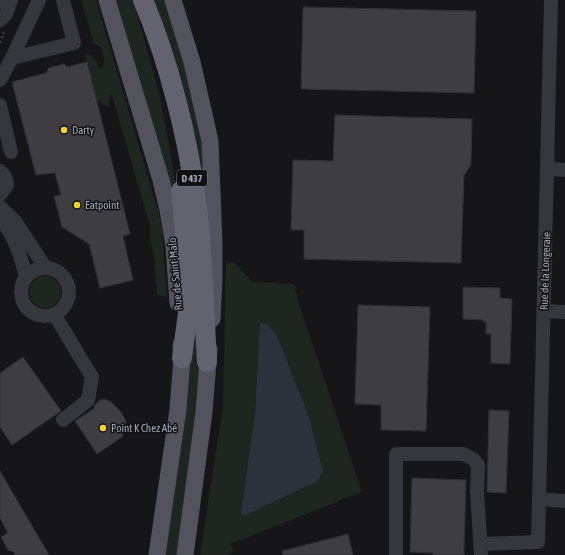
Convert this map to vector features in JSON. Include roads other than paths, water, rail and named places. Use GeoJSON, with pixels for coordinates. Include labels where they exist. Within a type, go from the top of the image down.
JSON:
{"type":"FeatureCollection","features":[{"type":"Feature","properties":{"kind":"highway","name":"D 437"},"geometry":{"type":"LineString","coordinates":[[139,0],[165,99],[175,150],[183,209],[188,313],[182,358]]}},
{"type":"Feature","properties":{"kind":"highway","name":"D 437"},"geometry":{"type":"LineString","coordinates":[[143,0],[153,24],[175,96],[191,173],[200,242],[207,362]]}},
{"type":"Feature","properties":{"kind":"main road","name":"Rue de Saint-Malo"},"geometry":{"type":"LineString","coordinates":[[107,0],[161,180],[168,210],[177,281],[182,358],[178,409],[157,555]]}},
{"type":"Feature","properties":{"kind":"main road"},"geometry":{"type":"LineString","coordinates":[[173,0],[192,62],[210,142],[212,167],[214,280],[213,312],[207,362]]}},
{"type":"Feature","properties":{"kind":"main road","name":"D 437"},"geometry":{"type":"LineString","coordinates":[[185,555],[203,427],[207,362]]}},
{"type":"Feature","properties":{"kind":"street"},"geometry":{"type":"LineString","coordinates":[[0,20],[6,14],[11,0]]}},
{"type":"Feature","properties":{"kind":"street"},"geometry":{"type":"LineString","coordinates":[[0,80],[39,0]]}},
{"type":"Feature","properties":{"kind":"street"},"geometry":{"type":"LineString","coordinates":[[12,58],[74,43],[63,0]]}},
{"type":"Feature","properties":{"kind":"street","name":"Rue de la Longeraie"},"geometry":{"type":"LineString","coordinates":[[481,550],[538,542],[551,0]]}},
{"type":"Feature","properties":{"kind":"street"},"geometry":{"type":"LineString","coordinates":[[0,105],[11,152]]}},
{"type":"Feature","properties":{"kind":"street"},"geometry":{"type":"LineString","coordinates":[[548,169],[565,170]]}},
{"type":"Feature","properties":{"kind":"street"},"geometry":{"type":"LineString","coordinates":[[0,171],[5,176],[7,184],[0,195]]}},
{"type":"Feature","properties":{"kind":"street"},"geometry":{"type":"LineString","coordinates":[[0,207],[15,221],[45,268]]}},
{"type":"Feature","properties":{"kind":"street"},"geometry":{"type":"LineString","coordinates":[[0,218],[7,226],[22,258],[26,276]]}},
{"type":"Feature","properties":{"kind":"street"},"geometry":{"type":"LineString","coordinates":[[45,268],[52,269],[63,276],[69,289],[66,304],[61,310],[47,316],[33,313],[28,308],[21,296],[22,284],[26,276],[32,271],[45,268]]}},
{"type":"Feature","properties":{"kind":"street"},"geometry":{"type":"LineString","coordinates":[[544,311],[565,312]]}},
{"type":"Feature","properties":{"kind":"street"},"geometry":{"type":"LineString","coordinates":[[54,314],[92,377],[88,400],[63,420]]}},
{"type":"Feature","properties":{"kind":"street"},"geometry":{"type":"LineString","coordinates":[[396,555],[396,454],[464,454],[473,459],[478,465],[477,491],[481,550]]}},
{"type":"Feature","properties":{"kind":"street"},"geometry":{"type":"LineString","coordinates":[[539,499],[565,501]]}},
{"type":"Feature","properties":{"kind":"place","name":"Darty"},"geometry":{"type":"Point","coordinates":[64,130]}},
{"type":"Feature","properties":{"kind":"place","name":"Eatpoint"},"geometry":{"type":"Point","coordinates":[77,205]}},
{"type":"Feature","properties":{"kind":"place","name":"Point K Chez Abé"},"geometry":{"type":"Point","coordinates":[103,428]}}]}
